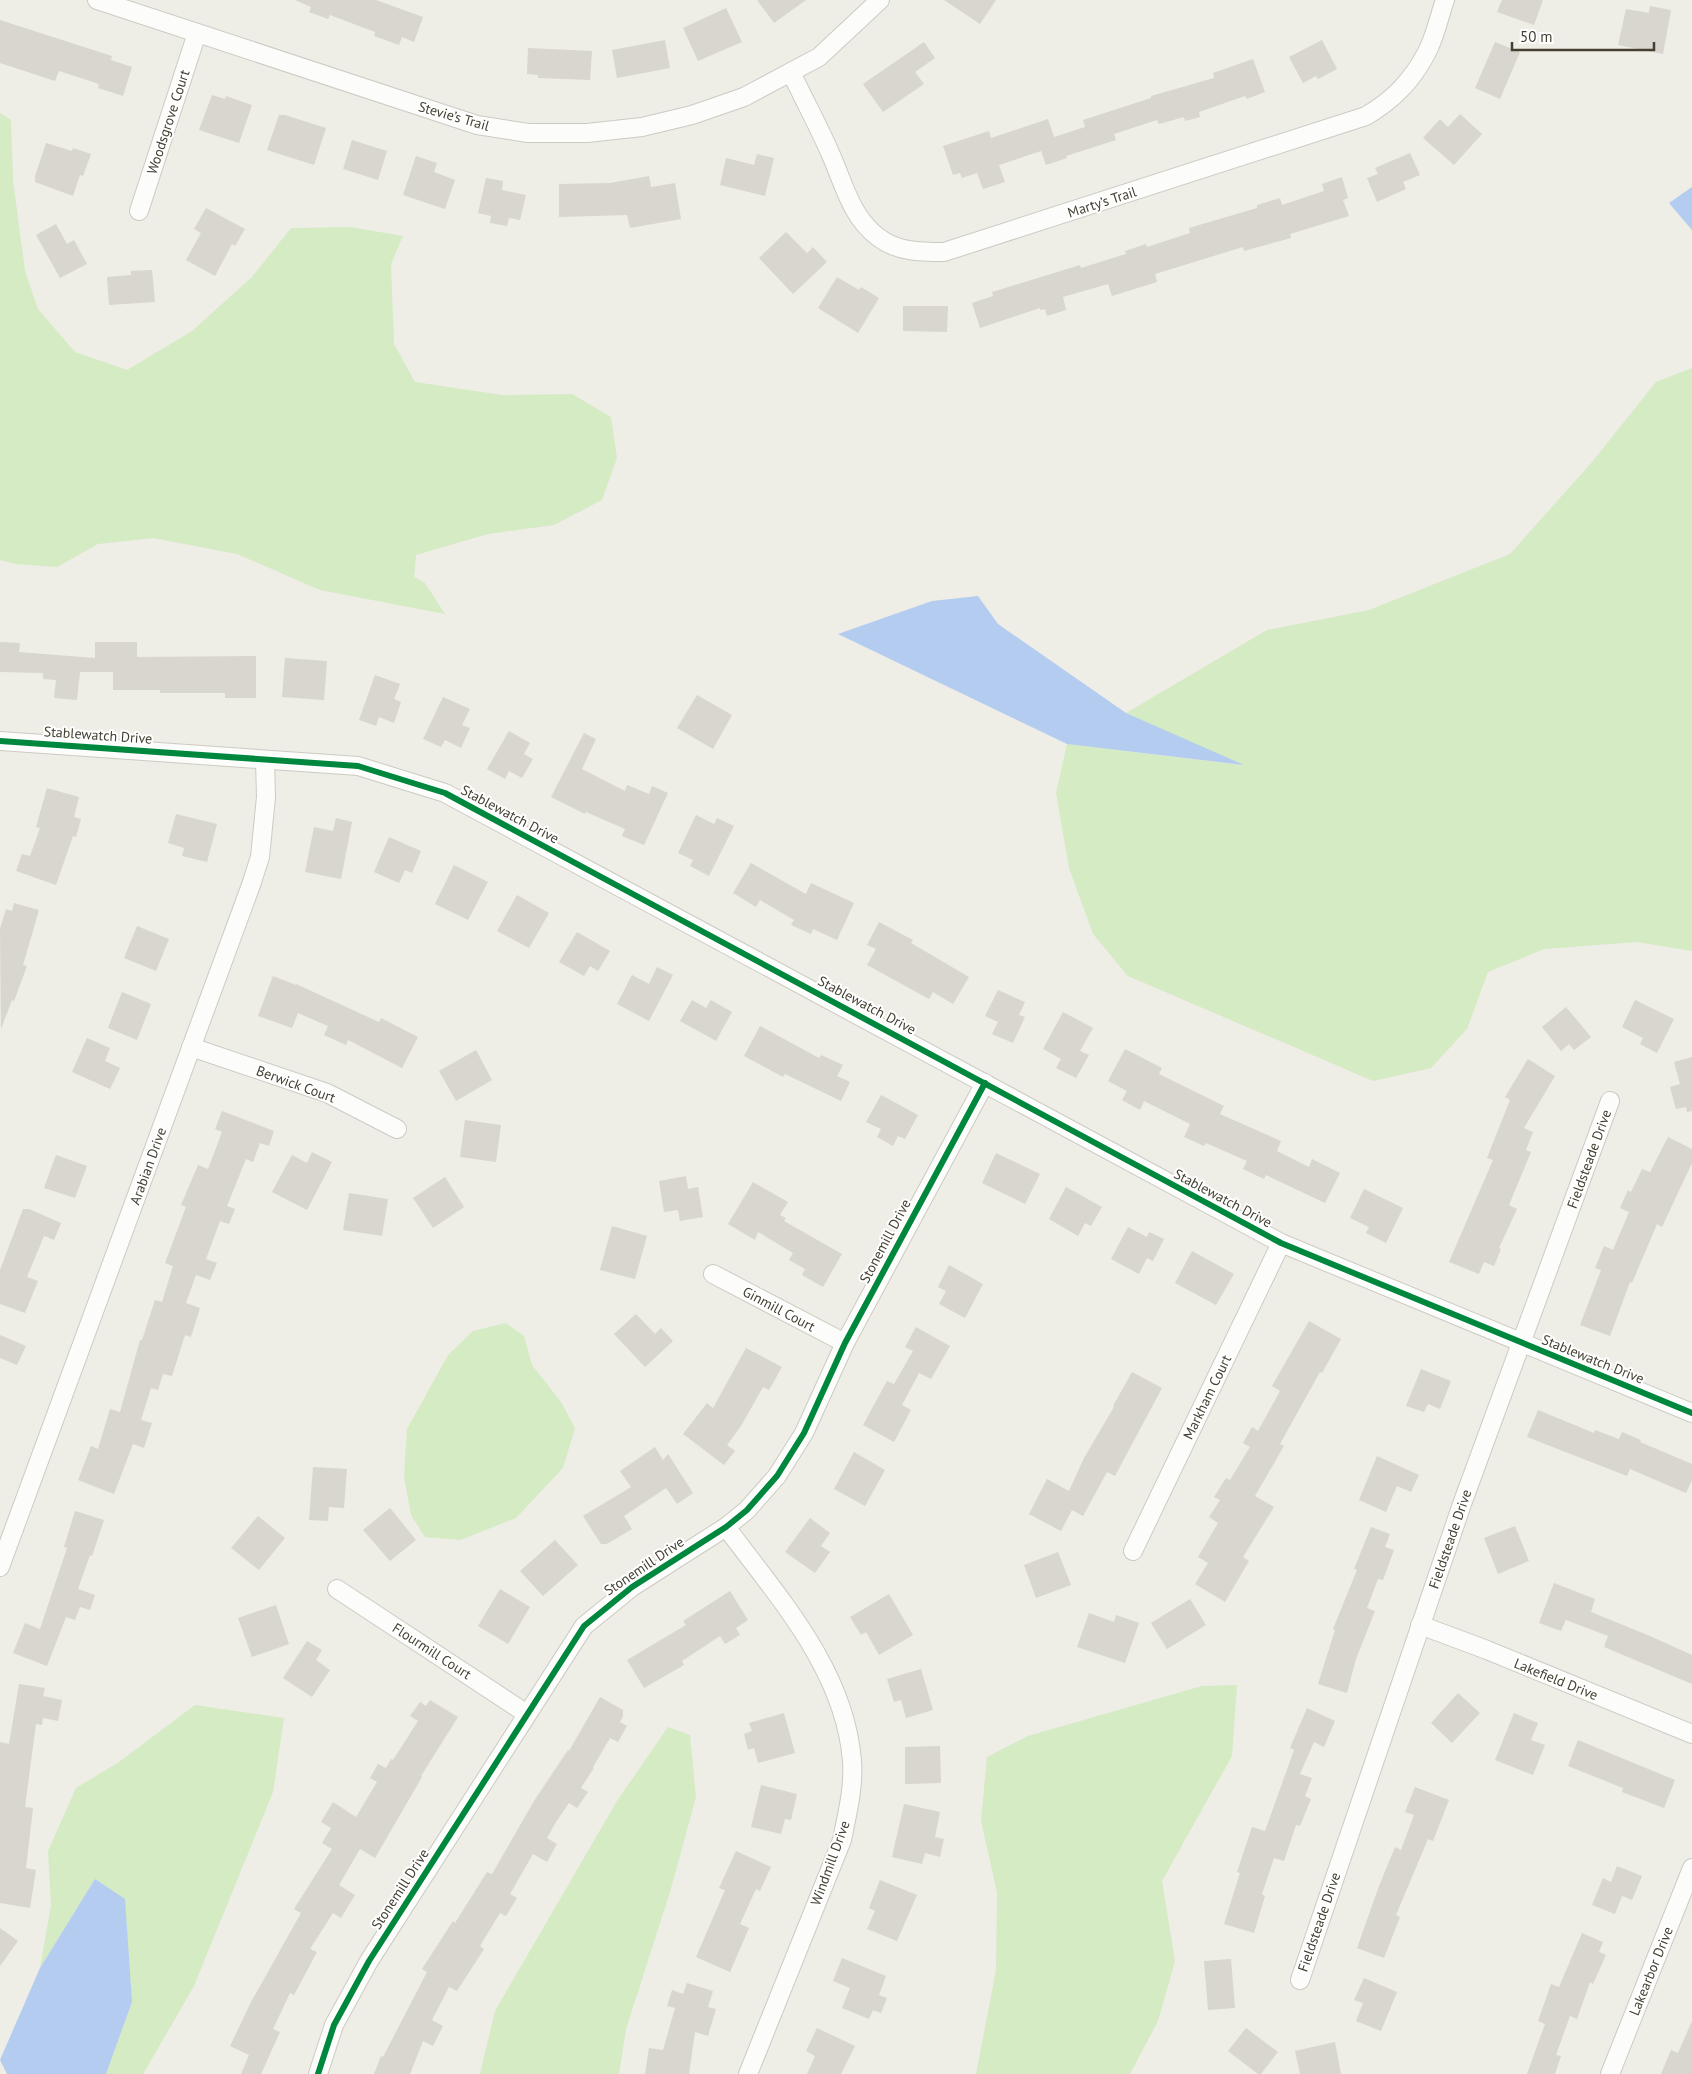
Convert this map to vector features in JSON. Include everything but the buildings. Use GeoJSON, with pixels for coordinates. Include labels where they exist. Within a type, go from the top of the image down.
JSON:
{"type":"FeatureCollection","features":[{"type":"Feature","properties":{"kind":"street","name":"Stevie’s Trail"},"geometry":{"type":"LineString","coordinates":[[97,0],[477,125],[528,133],[587,133],[642,127],[692,115],[744,97],[819,58],[880,0]]}},
{"type":"Feature","properties":{"kind":"street","name":"Marty’s Trail"},"geometry":{"type":"LineString","coordinates":[[791,72],[831,155],[854,211],[865,224],[878,238],[893,246],[915,252],[944,252],[1366,116],[1387,104],[1405,86],[1428,51],[1445,0]]}},
{"type":"Feature","properties":{"kind":"street","name":"Woodsgrove Court"},"geometry":{"type":"LineString","coordinates":[[139,211],[197,33]]}},
{"type":"Feature","properties":{"kind":"street","name":"Stablewatch Drive"},"geometry":{"type":"LineString","coordinates":[[0,741],[358,766],[445,793],[1282,1243],[1692,1413]]}},
{"type":"Feature","properties":{"kind":"street","name":"Arabian Drive"},"geometry":{"type":"LineString","coordinates":[[0,1566],[192,1047],[260,856],[266,797],[265,760]]}},
{"type":"Feature","properties":{"kind":"street","name":"Berwick Court"},"geometry":{"type":"LineString","coordinates":[[192,1047],[327,1094],[397,1130]]}},
{"type":"Feature","properties":{"kind":"street","name":"Stonemill Drive"},"geometry":{"type":"LineString","coordinates":[[318,2074],[334,2026],[369,1961],[584,1626],[632,1587],[726,1526],[747,1510],[777,1476],[804,1433],[845,1343],[985,1083]]}},
{"type":"Feature","properties":{"kind":"street","name":"Fieldsteade Drive"},"geometry":{"type":"LineString","coordinates":[[1300,1980],[1420,1625],[1610,1101]]}},
{"type":"Feature","properties":{"kind":"street","name":"Markham Court"},"geometry":{"type":"LineString","coordinates":[[1133,1551],[1282,1243]]}},
{"type":"Feature","properties":{"kind":"street","name":"Ginmill Court"},"geometry":{"type":"LineString","coordinates":[[713,1274],[845,1343]]}},
{"type":"Feature","properties":{"kind":"street","name":"Windmill Drive"},"geometry":{"type":"LineString","coordinates":[[726,1526],[809,1640],[830,1678],[845,1716],[852,1762],[850,1801],[842,1840],[748,2074]]}},
{"type":"Feature","properties":{"kind":"street","name":"Flourmill Court"},"geometry":{"type":"LineString","coordinates":[[337,1589],[527,1714]]}},
{"type":"Feature","properties":{"kind":"street","name":"Lakefield Drive"},"geometry":{"type":"LineString","coordinates":[[1420,1625],[1487,1650],[1692,1734]]}},
{"type":"Feature","properties":{"kind":"street","name":"Lakearbor Drive"},"geometry":{"type":"LineString","coordinates":[[1610,2074],[1692,1868]]}},
{"type":"Feature","properties":{"kind":"green space"},"geometry":{"type":"Polygon","coordinates":[[[0,113],[11,120],[13,180],[25,271],[38,309],[75,352],[127,370],[192,331],[252,277],[291,228],[350,227],[403,236],[391,264],[394,344],[415,382],[502,395],[572,394],[611,417],[617,458],[602,500],[554,525],[488,534],[416,555],[414,577],[425,583],[445,614],[320,590],[237,554],[153,538],[98,544],[57,567],[16,564],[0,560],[0,113]]]}},
{"type":"Feature","properties":{"kind":"green space"},"geometry":{"type":"Polygon","coordinates":[[[1692,368],[1692,951],[1637,942],[1544,949],[1488,972],[1467,1029],[1431,1068],[1373,1081],[1128,976],[1093,934],[1069,868],[1056,793],[1067,744],[1242,765],[1126,713],[1267,630],[1369,610],[1510,554],[1592,462],[1656,382],[1692,368]]]}},
{"type":"Feature","properties":{"kind":"green space"},"geometry":{"type":"Polygon","coordinates":[[[506,1323],[524,1336],[532,1365],[561,1402],[575,1428],[563,1468],[516,1518],[460,1540],[425,1537],[411,1515],[404,1477],[407,1429],[448,1355],[473,1331],[506,1323]]]}},
{"type":"Feature","properties":{"kind":"green space"},"geometry":{"type":"Polygon","coordinates":[[[1237,1685],[1232,1756],[1162,1881],[1175,1961],[1158,2021],[1130,2074],[976,2074],[996,1970],[997,1892],[981,1821],[987,1757],[1028,1736],[1202,1686],[1237,1685]]]}},
{"type":"Feature","properties":{"kind":"green space"},"geometry":{"type":"Polygon","coordinates":[[[195,1705],[284,1718],[273,1792],[194,1986],[143,2074],[106,2074],[132,2002],[95,1879],[40,1968],[51,1905],[48,1851],[76,1788],[119,1762],[195,1705]]]}},
{"type":"Feature","properties":{"kind":"green space"},"geometry":{"type":"Polygon","coordinates":[[[668,1727],[690,1735],[696,1797],[670,1892],[626,2029],[619,2074],[480,2074],[495,2011],[617,1801],[668,1727]]]}},
{"type":"Feature","properties":{"kind":"water"},"geometry":{"type":"Polygon","coordinates":[[[1692,187],[1692,230],[1669,203],[1692,187]]]}},
{"type":"Feature","properties":{"kind":"water"},"geometry":{"type":"Polygon","coordinates":[[[978,596],[998,624],[1126,713],[1244,765],[1067,744],[838,634],[932,601],[978,596]]]}},
{"type":"Feature","properties":{"kind":"water"},"geometry":{"type":"Polygon","coordinates":[[[95,1879],[125,1899],[132,2002],[106,2074],[7,2074],[0,2060],[40,1968],[95,1879]]]}},
{"type":"Feature","properties":{"kind":"cycle path"},"geometry":{"type":"LineString","coordinates":[[0,741],[358,766],[445,793],[1281,1243],[1692,1413]]}},
{"type":"Feature","properties":{"kind":"cycle path"},"geometry":{"type":"LineString","coordinates":[[318,2074],[334,2025],[369,1961],[584,1626],[632,1587],[726,1527],[747,1510],[777,1476],[804,1433],[845,1343],[985,1083]]}}]}
